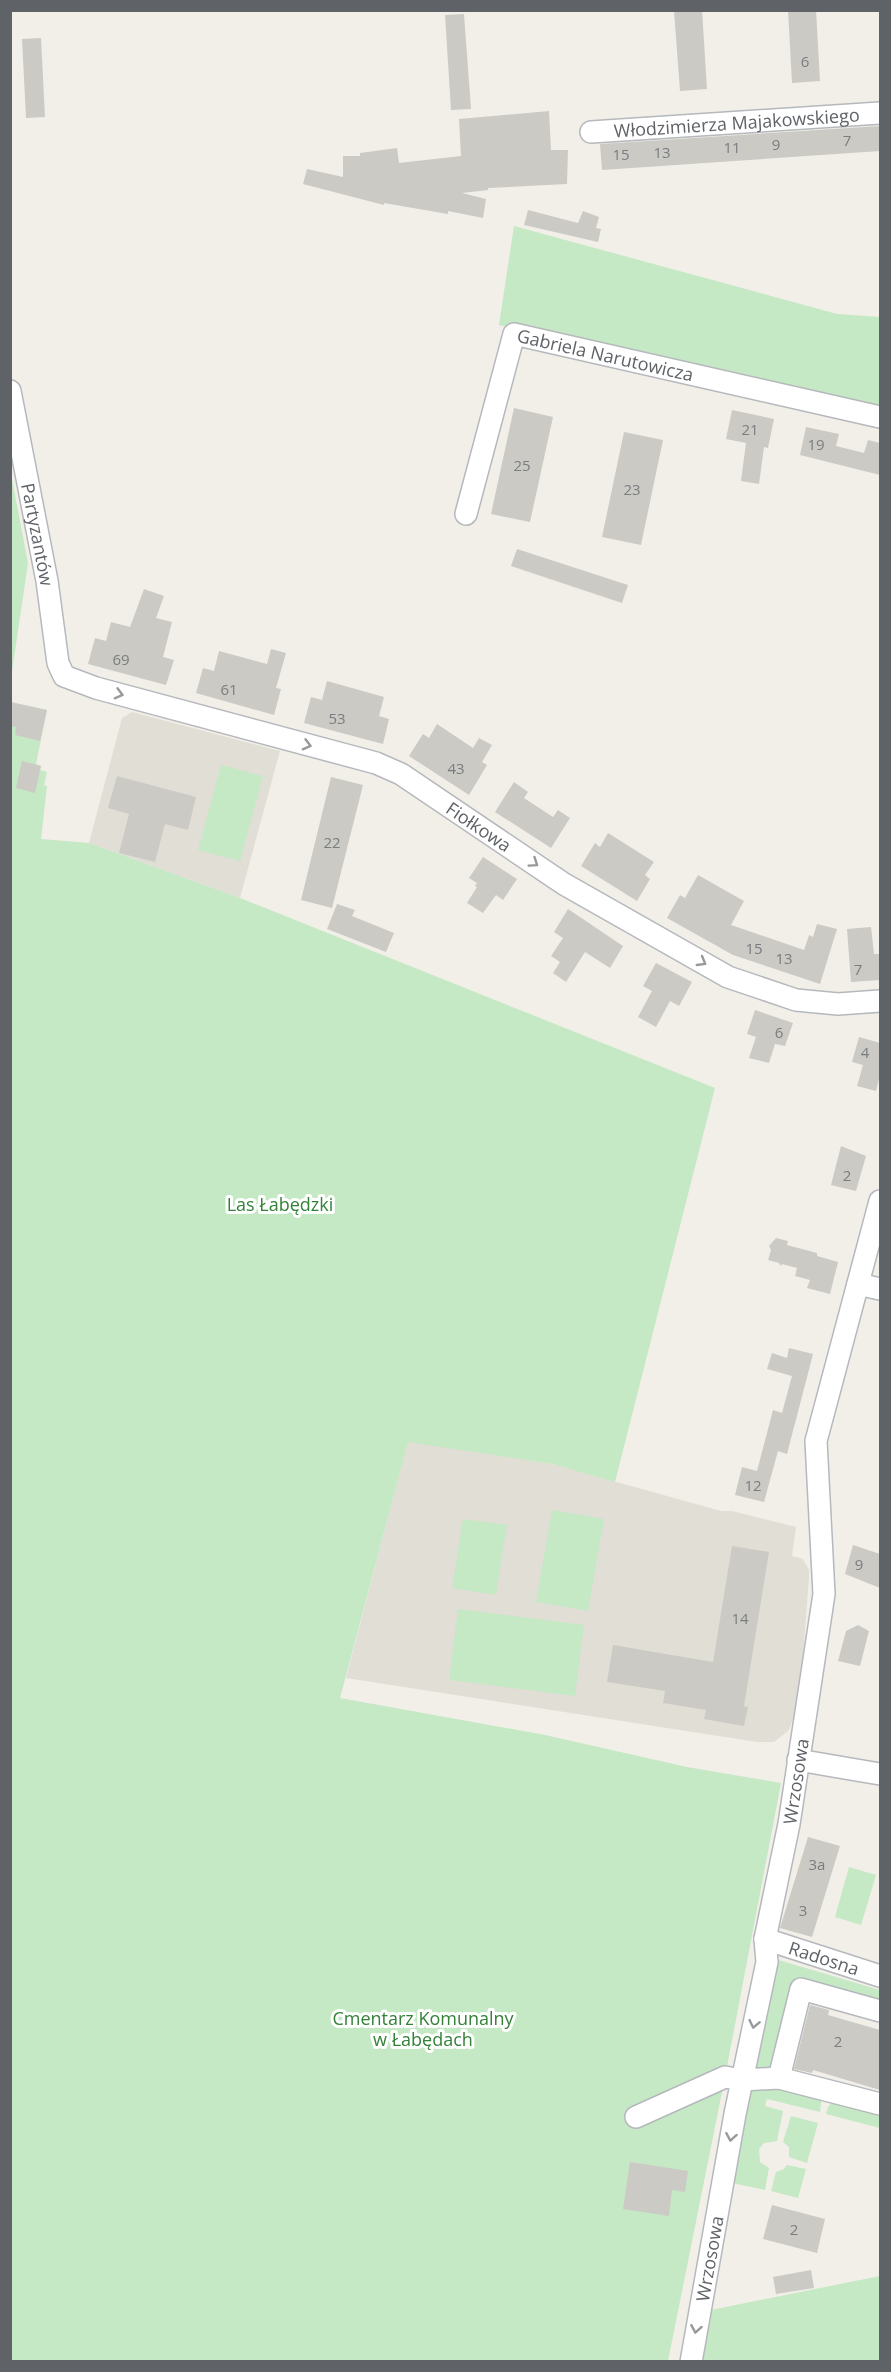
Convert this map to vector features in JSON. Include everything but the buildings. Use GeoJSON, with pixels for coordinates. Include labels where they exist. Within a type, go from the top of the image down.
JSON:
{"type":"FeatureCollection","features":[{"type":"Feature","properties":{"kind":"street","name":"Włodzimierza Majakowskiego"},"geometry":{"type":"LineString","coordinates":[[591,132],[880,113]]}},
{"type":"Feature","properties":{"kind":"street","name":"Gabriela Narutowicza"},"geometry":{"type":"LineString","coordinates":[[466,514],[514,334],[880,417]]}},
{"type":"Feature","properties":{"kind":"street","name":"Partyzantów"},"geometry":{"type":"LineString","coordinates":[[10,391],[47,581],[58,663],[64,676]]}},
{"type":"Feature","properties":{"kind":"street","name":"Fiołkowa"},"geometry":{"type":"LineString","coordinates":[[64,676],[96,688],[376,763],[401,774],[564,884],[728,976],[796,1000],[838,1004],[880,1001]]}},
{"type":"Feature","properties":{"kind":"street","name":"Wrzosowa"},"geometry":{"type":"LineString","coordinates":[[691,2361],[742,2080],[766,1968],[765,1939],[789,1824],[824,1594],[816,1441],[880,1201]]}},
{"type":"Feature","properties":{"kind":"street"},"geometry":{"type":"LineString","coordinates":[[858,1284],[880,1289]]}},
{"type":"Feature","properties":{"kind":"street"},"geometry":{"type":"LineString","coordinates":[[798,1760],[880,1774]]}},
{"type":"Feature","properties":{"kind":"street","name":"Radosna"},"geometry":{"type":"LineString","coordinates":[[765,1939],[880,1976]]}},
{"type":"Feature","properties":{"kind":"street"},"geometry":{"type":"LineString","coordinates":[[779,2078],[801,1989],[880,2011]]}},
{"type":"Feature","properties":{"kind":"street"},"geometry":{"type":"LineString","coordinates":[[636,2116],[725,2077],[742,2080],[779,2078],[880,2104]]}},
{"type":"Feature","properties":{"kind":"shaded area"},"geometry":{"type":"Polygon","coordinates":[[[132,712],[280,751],[240,898],[89,843],[122,718],[132,712]]]}},
{"type":"Feature","properties":{"kind":"shaded area"},"geometry":{"type":"Polygon","coordinates":[[[408,1441],[552,1464],[721,1511],[732,1511],[796,1527],[792,1556],[803,1559],[809,1570],[809,1577],[802,1669],[794,1716],[789,1730],[774,1742],[757,1742],[346,1678],[408,1441]]]}},
{"type":"Feature","properties":{"kind":"green space"},"geometry":{"type":"Polygon","coordinates":[[[514,226],[837,314],[880,317],[880,406],[499,325],[514,226]]]}},
{"type":"Feature","properties":{"kind":"green space"},"geometry":{"type":"Polygon","coordinates":[[[11,474],[28,563],[11,678],[11,474]]]}},
{"type":"Feature","properties":{"kind":"green space"},"geometry":{"type":"Polygon","coordinates":[[[11,702],[47,710],[36,764],[41,766],[40,770],[47,772],[44,785],[47,786],[41,839],[89,843],[240,898],[715,1088],[615,1482],[552,1464],[408,1442],[340,1698],[545,1735],[687,1767],[781,1783],[668,2361],[11,2362],[11,702]]]}},
{"type":"Feature","properties":{"kind":"green space"},"geometry":{"type":"Polygon","coordinates":[[[221,765],[263,776],[240,861],[198,850],[221,765]]]}},
{"type":"Feature","properties":{"kind":"green space"},"geometry":{"type":"Polygon","coordinates":[[[552,1510],[604,1519],[588,1611],[536,1602],[552,1510]]]}},
{"type":"Feature","properties":{"kind":"green space"},"geometry":{"type":"Polygon","coordinates":[[[463,1519],[507,1525],[496,1595],[452,1588],[463,1519]]]}},
{"type":"Feature","properties":{"kind":"green space"},"geometry":{"type":"Polygon","coordinates":[[[458,1609],[584,1625],[575,1696],[449,1680],[458,1609]]]}},
{"type":"Feature","properties":{"kind":"green space"},"geometry":{"type":"Polygon","coordinates":[[[849,1867],[876,1875],[861,1925],[835,1917],[849,1867]]]}},
{"type":"Feature","properties":{"kind":"green space"},"geometry":{"type":"Polygon","coordinates":[[[775,1959],[880,1990],[880,2003],[795,1979],[771,2068],[754,2070],[775,1959]]]}},
{"type":"Feature","properties":{"kind":"green space"},"geometry":{"type":"Polygon","coordinates":[[[751,2085],[809,2090],[822,2094],[820,2112],[767,2099],[765,2106],[783,2111],[777,2141],[764,2143],[759,2149],[760,2162],[769,2168],[765,2190],[732,2183],[751,2085]]]}},
{"type":"Feature","properties":{"kind":"green space"},"geometry":{"type":"Polygon","coordinates":[[[835,2099],[880,2110],[880,2128],[826,2114],[828,2107],[835,2099]]]}},
{"type":"Feature","properties":{"kind":"green space"},"geometry":{"type":"Polygon","coordinates":[[[791,2116],[818,2123],[807,2163],[789,2157],[789,2147],[783,2142],[791,2116]]]}},
{"type":"Feature","properties":{"kind":"green space"},"geometry":{"type":"Polygon","coordinates":[[[787,2165],[806,2169],[798,2198],[771,2191],[776,2172],[787,2165]]]}},
{"type":"Feature","properties":{"kind":"green space"},"geometry":{"type":"Polygon","coordinates":[[[880,2276],[880,2361],[696,2362],[706,2311],[880,2276]]]}},
{"type":"Feature","properties":{"kind":"park label","name":"Las Łabędzki"},"geometry":{"type":"Point","coordinates":[280,1204]}},
{"type":"Feature","properties":{"kind":"park label","name":"Cmentarz Komunalny w Łabędach"},"geometry":{"type":"Point","coordinates":[423,2028]}}]}
